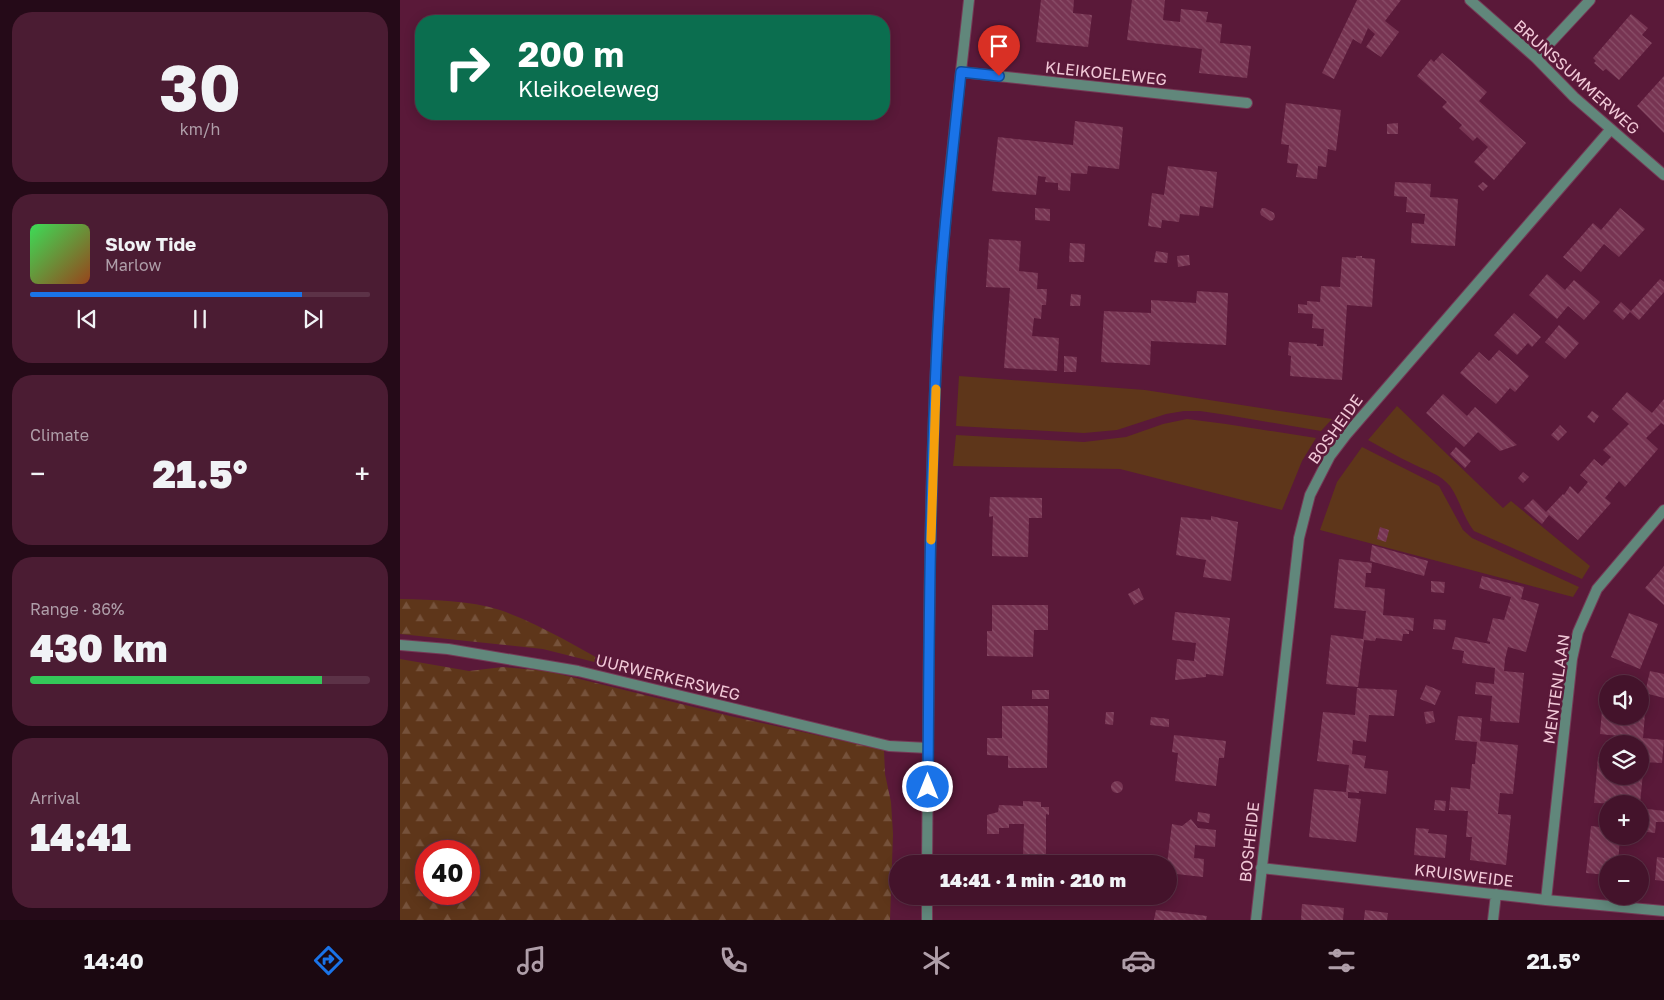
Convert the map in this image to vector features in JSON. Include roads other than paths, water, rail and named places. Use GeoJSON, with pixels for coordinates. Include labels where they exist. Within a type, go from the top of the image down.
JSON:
{"type":"FeatureCollection","features":[{"type":"Feature","properties":{"kind":"street"},"geometry":{"type":"LineString","coordinates":[[927,855],[929,589],[937,343],[949,175],[969,0]]}},
{"type":"Feature","properties":{"kind":"street","name":"BRUNSSUMMERWEG"},"geometry":{"type":"LineString","coordinates":[[1470,0],[1536,58],[1574,97],[1664,175]]}},
{"type":"Feature","properties":{"kind":"street"},"geometry":{"type":"LineString","coordinates":[[1536,58],[1590,0]]}},
{"type":"Feature","properties":{"kind":"street","name":"KLEIKOELEWEG"},"geometry":{"type":"LineString","coordinates":[[961,72],[1247,103]]}},
{"type":"Feature","properties":{"kind":"street","name":"BOSHEIDE"},"geometry":{"type":"LineString","coordinates":[[1256,920],[1299,538],[1310,494],[1326,462],[1346,435],[1611,129]]}},
{"type":"Feature","properties":{"kind":"street","name":"MENTENLAAN"},"geometry":{"type":"LineString","coordinates":[[1546,900],[1572,659],[1578,632],[1597,589],[1664,510]]}},
{"type":"Feature","properties":{"kind":"street","name":"UURWERKERSWEG"},"geometry":{"type":"LineString","coordinates":[[400,645],[448,649],[578,671],[889,746],[928,748]]}},
{"type":"Feature","properties":{"kind":"street","name":"KRUISWEIDE"},"geometry":{"type":"LineString","coordinates":[[1261,868],[1546,900],[1664,911]]}},
{"type":"Feature","properties":{"kind":"street"},"geometry":{"type":"LineString","coordinates":[[1493,920],[1496,894]]}},
{"type":"Feature","properties":{"kind":"street"},"geometry":{"type":"LineString","coordinates":[[927,905],[927,920]]}}]}
